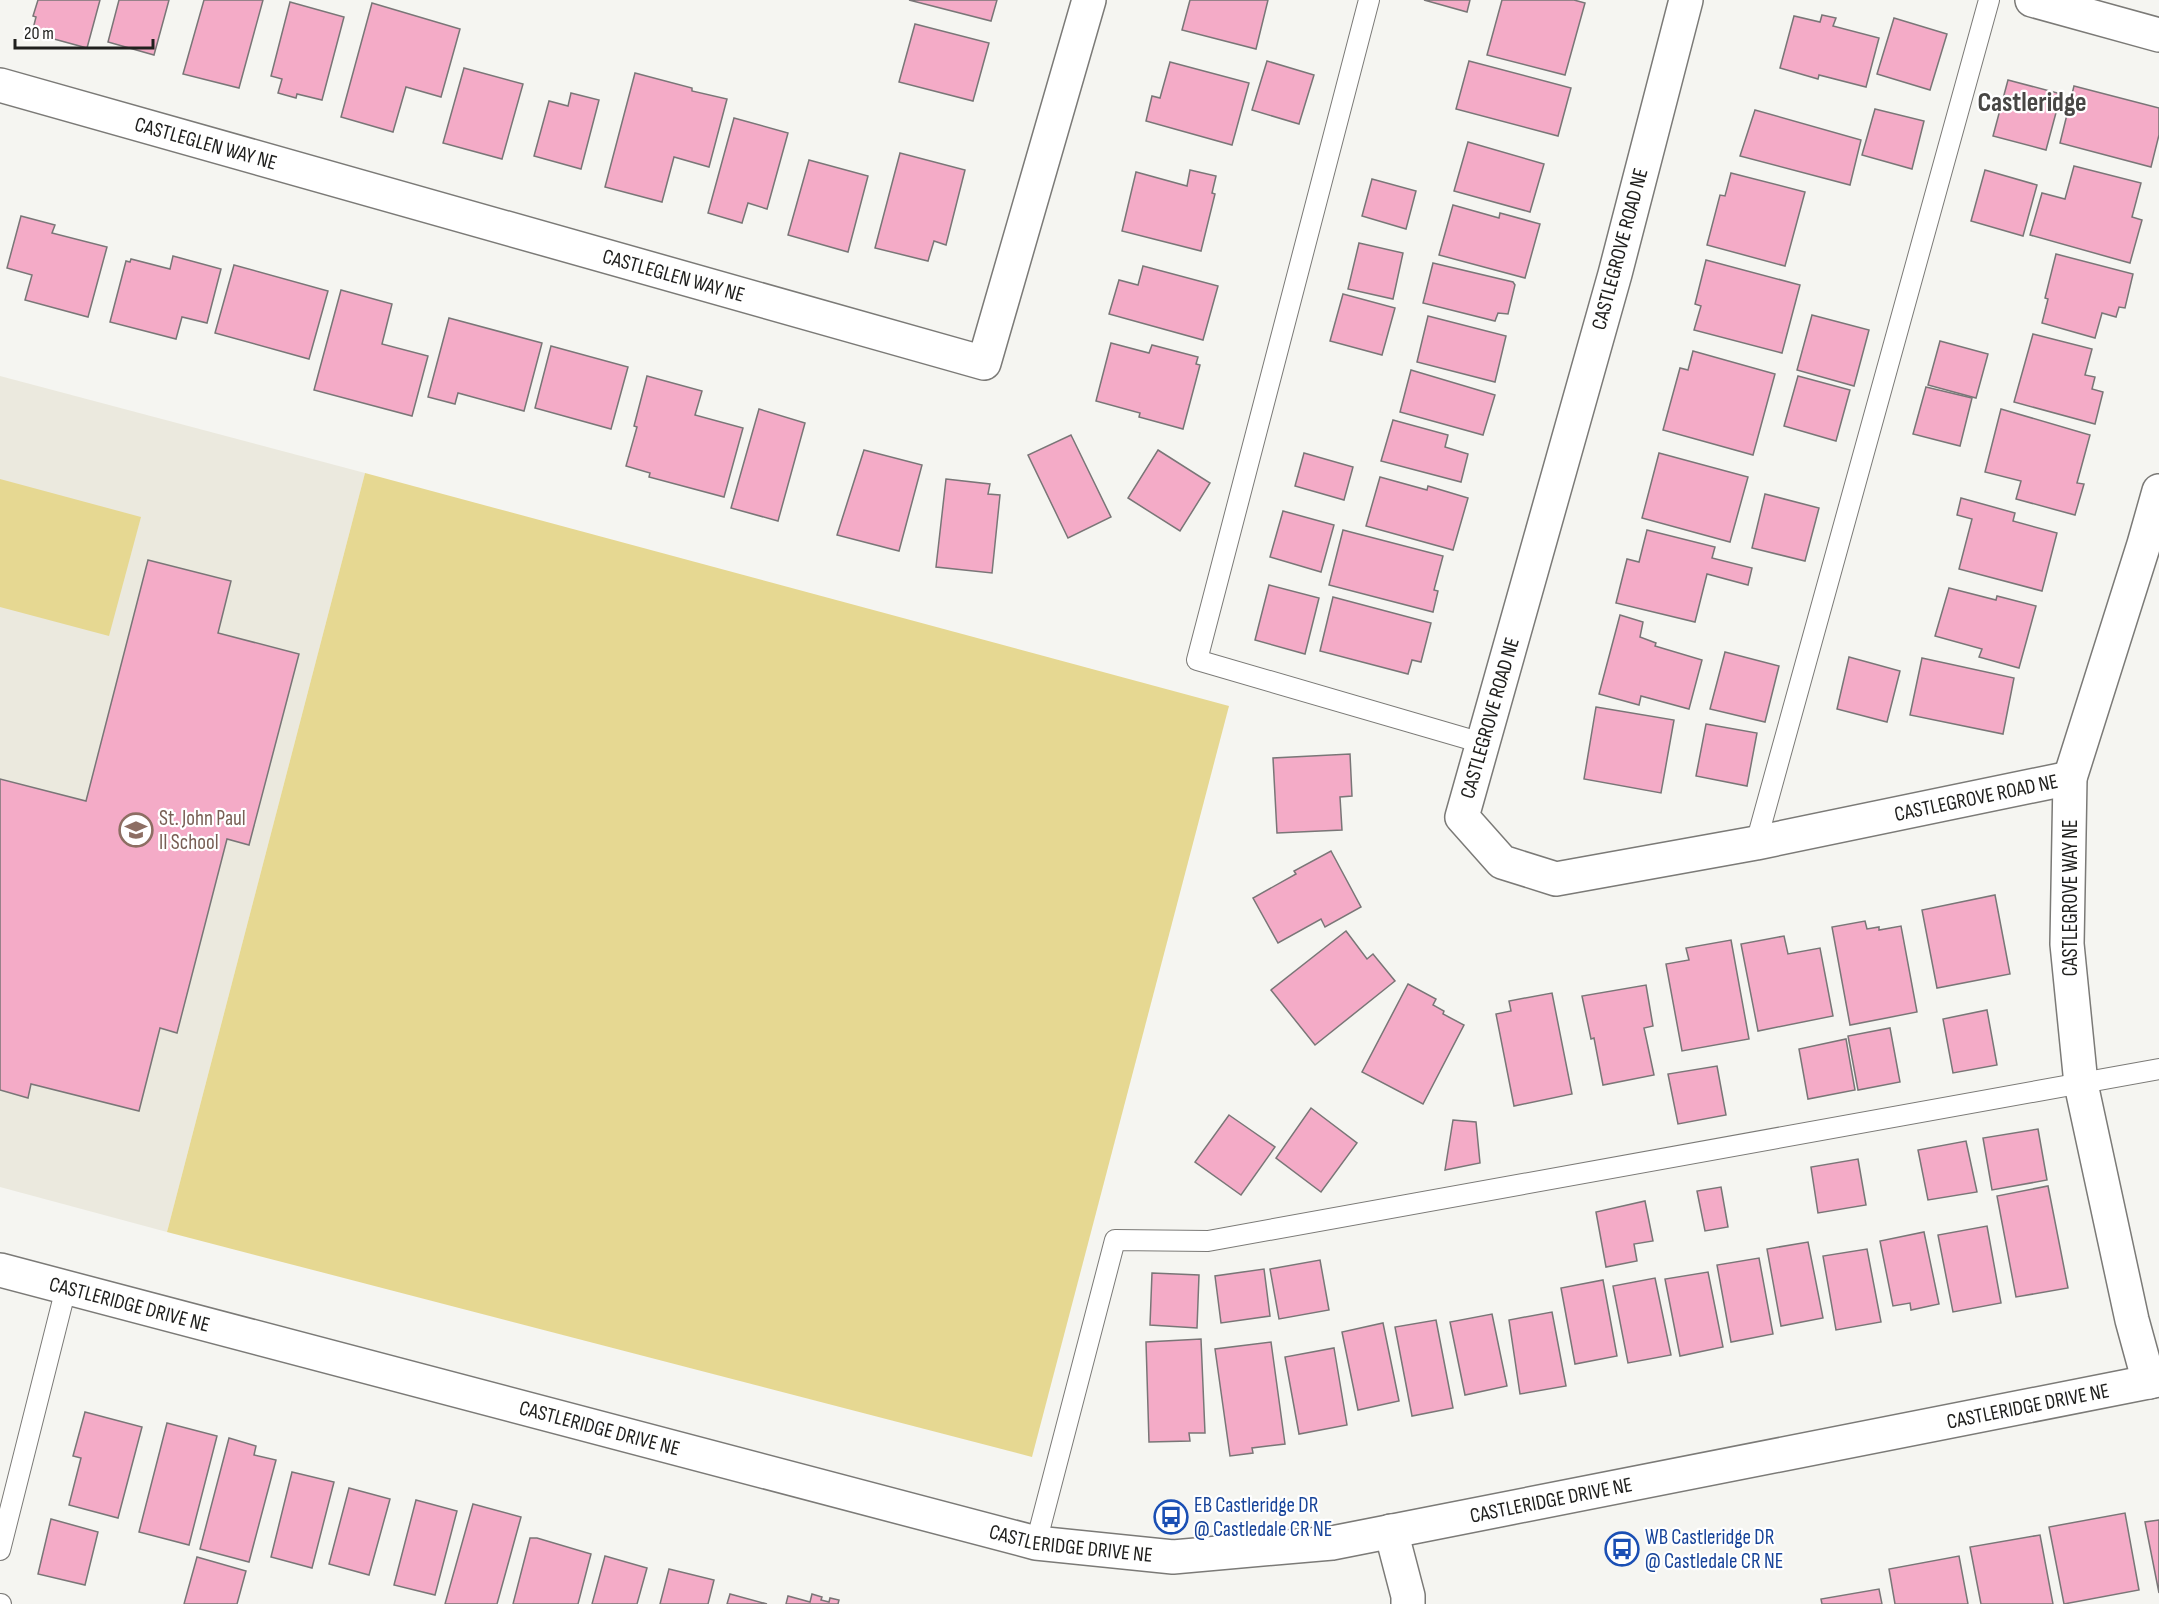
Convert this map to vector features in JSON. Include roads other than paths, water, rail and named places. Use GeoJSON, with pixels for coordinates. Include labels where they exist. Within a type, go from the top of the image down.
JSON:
{"type":"FeatureCollection","features":[{"type":"Feature","properties":{"kind":"street","name":"CASTLEGLEN WAY NE"},"geometry":{"type":"LineString","coordinates":[[0,85],[984,363],[1089,0]]}},
{"type":"Feature","properties":{"kind":"street","name":"CASTLEGROVE ROAD NE"},"geometry":{"type":"LineString","coordinates":[[1686,0],[1612,285],[1462,817],[1502,862],[1556,879],[1756,843],[2070,778]]}},
{"type":"Feature","properties":{"kind":"street"},"geometry":{"type":"LineString","coordinates":[[2032,0],[2159,35]]}},
{"type":"Feature","properties":{"kind":"street","name":"CASTLEGROVE WAY NE"},"geometry":{"type":"LineString","coordinates":[[2154,1381],[2132,1320],[2081,1084],[2067,945],[2070,778],[2159,490]]}},
{"type":"Feature","properties":{"kind":"street","name":"CASTLERIDGE DRIVE NE"},"geometry":{"type":"LineString","coordinates":[[0,1270],[1036,1543],[1173,1557],[1332,1543],[2154,1381]]}},
{"type":"Feature","properties":{"kind":"street"},"geometry":{"type":"LineString","coordinates":[[1391,1531],[1408,1596],[1408,1604]]}},
{"type":"Feature","properties":{"kind":"lane"},"geometry":{"type":"LineString","coordinates":[[1369,0],[1197,660],[1482,743]]}},
{"type":"Feature","properties":{"kind":"lane"},"geometry":{"type":"LineString","coordinates":[[1756,843],[1989,0]]}},
{"type":"Feature","properties":{"kind":"lane"},"geometry":{"type":"LineString","coordinates":[[1036,1543],[1115,1240],[1208,1241],[2159,1069]]}},
{"type":"Feature","properties":{"kind":"lane"},"geometry":{"type":"LineString","coordinates":[[0,1550],[66,1288]]}},
{"type":"Feature","properties":{"kind":"place","name":"St. John Paul II School"},"geometry":{"type":"Point","coordinates":[136,830]}},
{"type":"Feature","properties":{"kind":"place","name":"EB Castleridge DR @ Castledale CR NE"},"geometry":{"type":"Point","coordinates":[1171,1517]}},
{"type":"Feature","properties":{"kind":"place","name":"WB Castleridge DR @ Castledale CR NE"},"geometry":{"type":"Point","coordinates":[1622,1549]}},
{"type":"Feature","properties":{"kind":"district","name":"Castleridge"},"geometry":{"type":"Point","coordinates":[2032,103]}}]}
